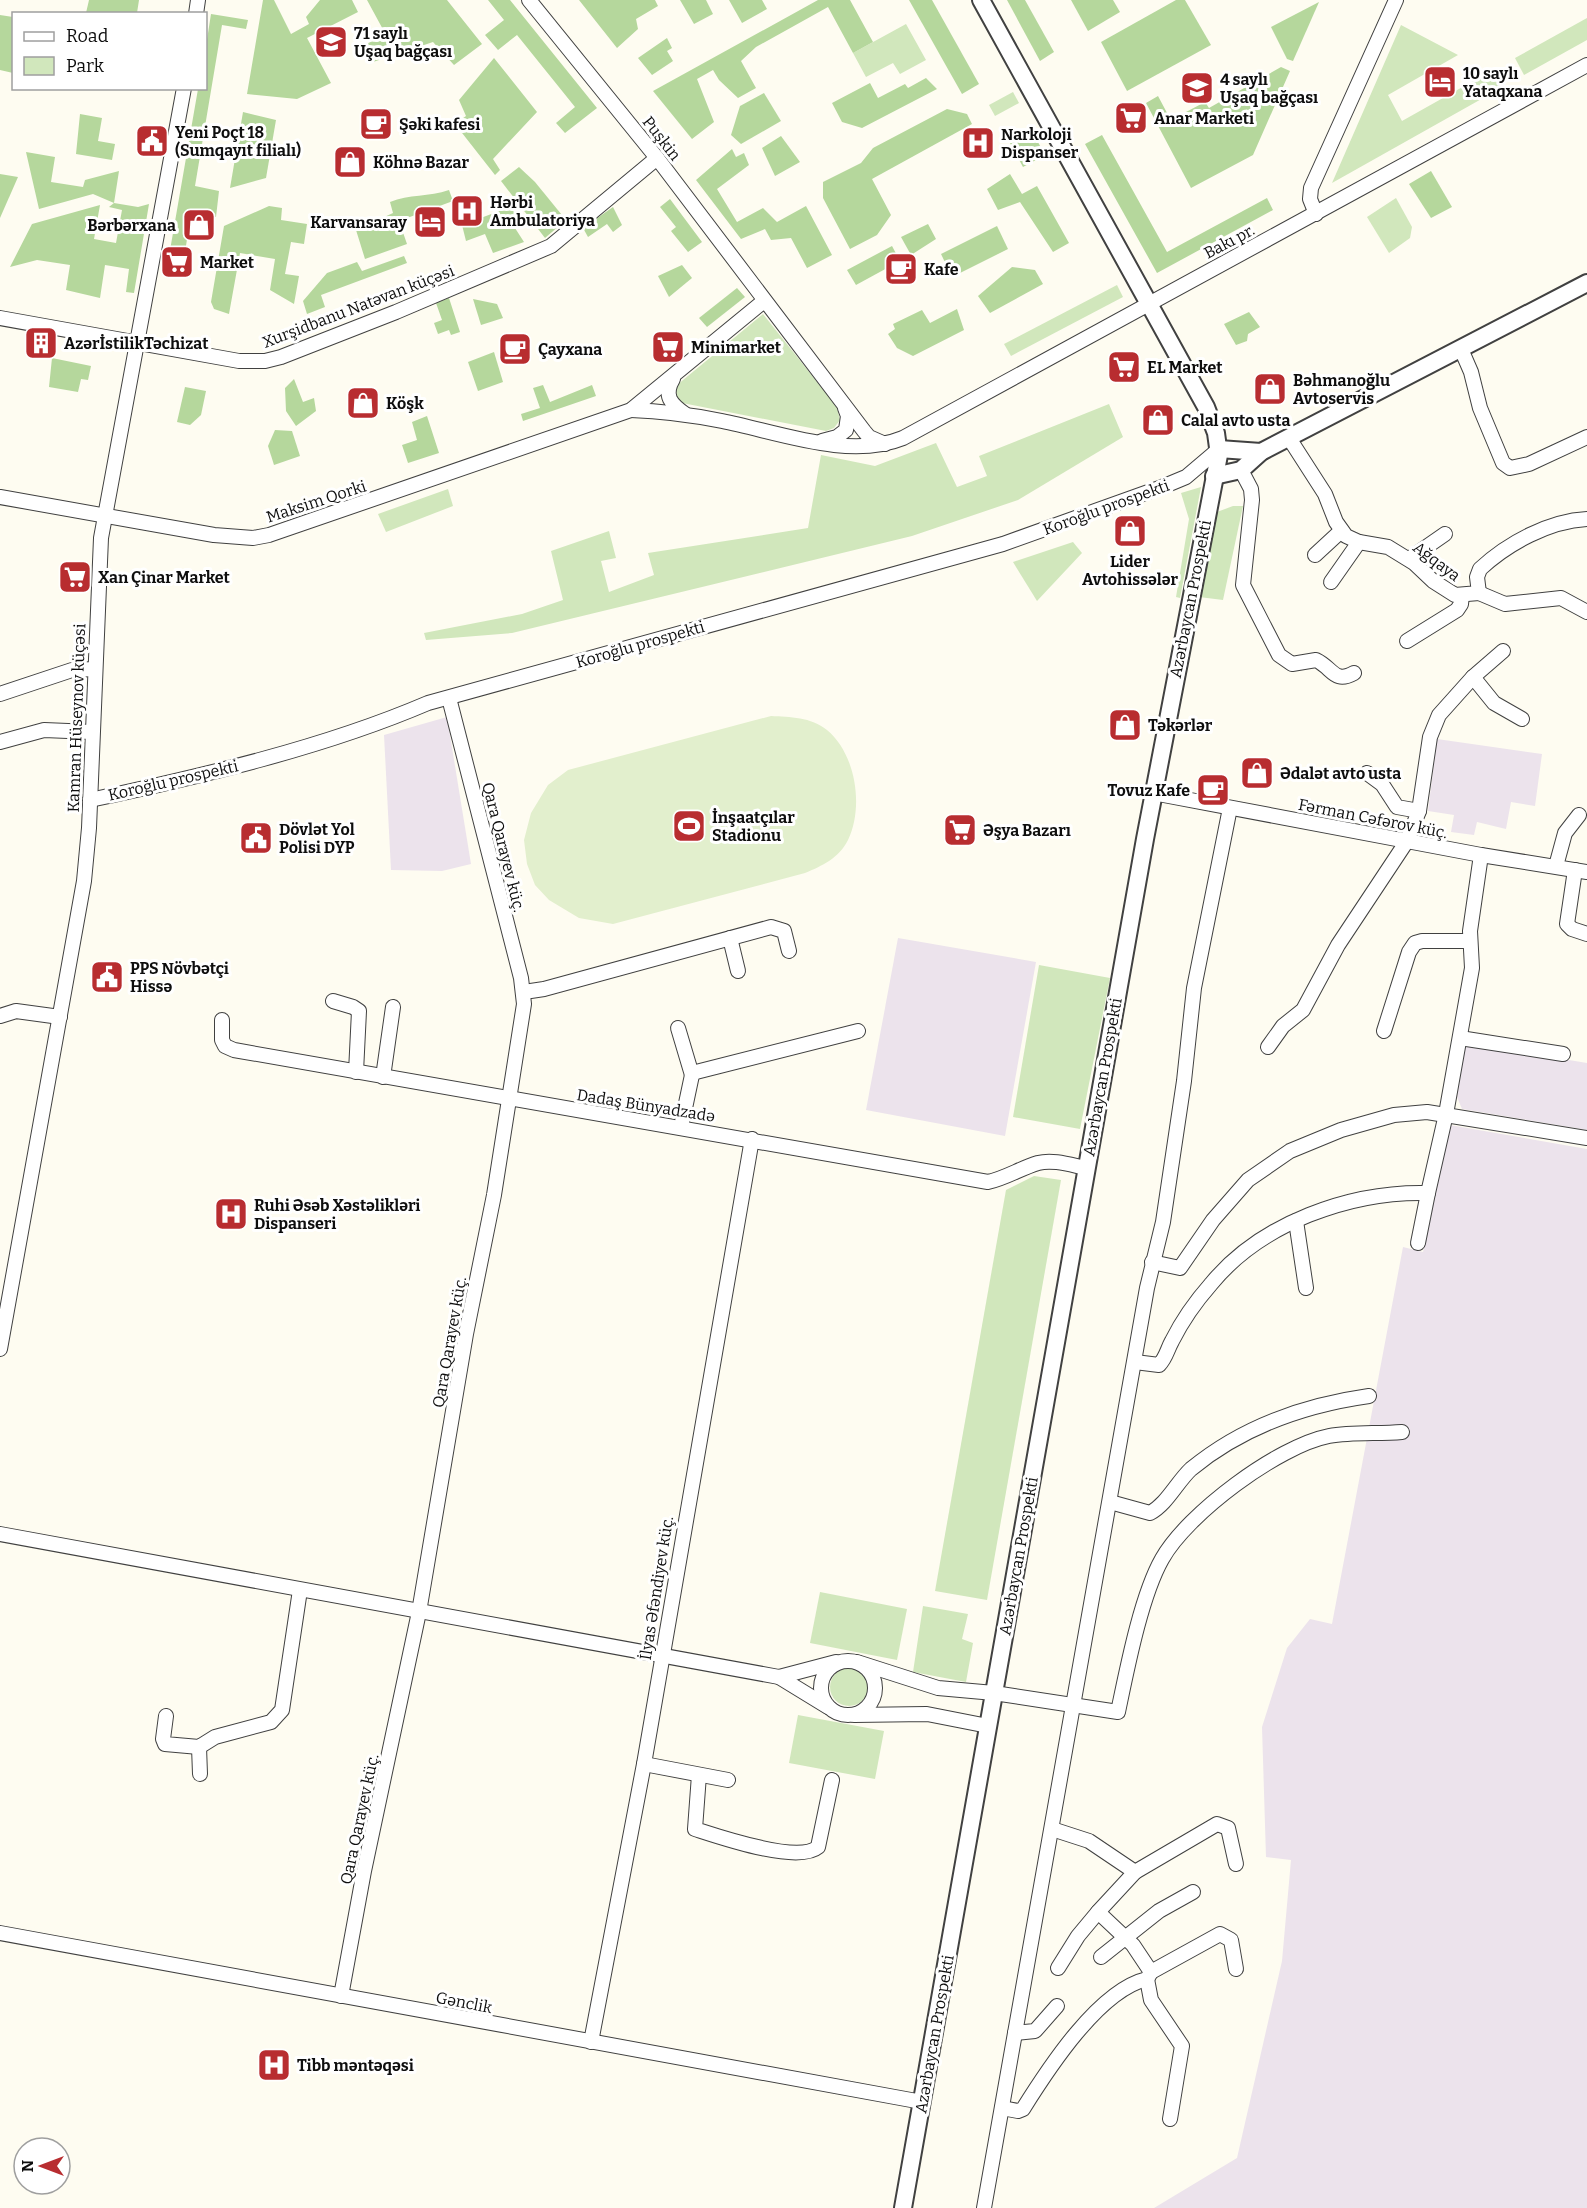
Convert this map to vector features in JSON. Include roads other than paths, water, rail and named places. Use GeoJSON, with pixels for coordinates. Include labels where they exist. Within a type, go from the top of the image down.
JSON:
{"type":"FeatureCollection","features":[{"type":"Feature","properties":{"kind":"street","name":"Puşkin"},"geometry":{"type":"LineString","coordinates":[[529,0],[657,158],[869,437],[887,444]]}},
{"type":"Feature","properties":{"kind":"street","name":"Azərbaycan Prospekti"},"geometry":{"type":"LineString","coordinates":[[903,2208],[1153,793],[1219,449],[1206,407],[981,0]]}},
{"type":"Feature","properties":{"kind":"street"},"geometry":{"type":"LineString","coordinates":[[1316,214],[1310,199],[1311,188],[1396,0]]}},
{"type":"Feature","properties":{"kind":"street","name":"Bakı pr."},"geometry":{"type":"LineString","coordinates":[[887,444],[1316,214],[1587,65]]}},
{"type":"Feature","properties":{"kind":"street","name":"Kamran Hüseynov küçəsi"},"geometry":{"type":"LineString","coordinates":[[1,1344],[84,881],[90,800],[99,559],[105,515],[184,90]]}},
{"type":"Feature","properties":{"kind":"street","name":"Xurşidbanu Natəvan küçəsi"},"geometry":{"type":"LineString","coordinates":[[0,318],[250,362],[281,357],[396,312],[551,246],[657,158]]}},
{"type":"Feature","properties":{"kind":"street"},"geometry":{"type":"LineString","coordinates":[[1186,477],[1214,476],[1241,470],[1261,452],[1587,283]]}},
{"type":"Feature","properties":{"kind":"street"},"geometry":{"type":"LineString","coordinates":[[631,410],[764,301]]}},
{"type":"Feature","properties":{"kind":"street"},"geometry":{"type":"LineString","coordinates":[[1461,349],[1471,372],[1480,408],[1503,463],[1510,468],[1528,464],[1587,437]]}},
{"type":"Feature","properties":{"kind":"street"},"geometry":{"type":"LineString","coordinates":[[674,377],[669,386],[669,400],[686,414]]}},
{"type":"Feature","properties":{"kind":"street"},"geometry":{"type":"LineString","coordinates":[[820,442],[837,437],[846,430],[848,416],[844,403]]}},
{"type":"Feature","properties":{"kind":"street"},"geometry":{"type":"LineString","coordinates":[[631,410],[686,414],[847,447],[887,444]]}},
{"type":"Feature","properties":{"kind":"street","name":"Maksim Qorki"},"geometry":{"type":"LineString","coordinates":[[0,497],[214,535],[253,538],[270,535],[631,410]]}},
{"type":"Feature","properties":{"kind":"street"},"geometry":{"type":"LineString","coordinates":[[1289,438],[1325,494],[1341,531],[1315,555]]}},
{"type":"Feature","properties":{"kind":"street"},"geometry":{"type":"LineString","coordinates":[[1186,477],[1219,449],[1261,452]]}},
{"type":"Feature","properties":{"kind":"street"},"geometry":{"type":"LineString","coordinates":[[1241,470],[1251,489],[1252,500],[1243,585],[1279,655],[1292,664],[1316,660],[1339,677],[1345,678],[1354,673]]}},
{"type":"Feature","properties":{"kind":"street","name":"Koroğlu prospekti"},"geometry":{"type":"LineString","coordinates":[[90,800],[202,776],[385,722],[449,698],[1003,543],[1112,507],[1186,477]]}},
{"type":"Feature","properties":{"kind":"street","name":"Ağqaya"},"geometry":{"type":"LineString","coordinates":[[1341,531],[1359,542],[1388,547],[1409,559],[1433,581],[1455,595],[1462,595],[1479,593],[1478,577],[1480,569],[1486,564],[1556,523],[1587,519]]}},
{"type":"Feature","properties":{"kind":"street"},"geometry":{"type":"LineString","coordinates":[[1409,559],[1444,534]]}},
{"type":"Feature","properties":{"kind":"street"},"geometry":{"type":"LineString","coordinates":[[1331,582],[1359,542]]}},
{"type":"Feature","properties":{"kind":"street"},"geometry":{"type":"LineString","coordinates":[[1479,593],[1505,604],[1561,598],[1587,612]]}},
{"type":"Feature","properties":{"kind":"street"},"geometry":{"type":"LineString","coordinates":[[1407,641],[1457,610],[1461,604],[1462,595]]}},
{"type":"Feature","properties":{"kind":"street"},"geometry":{"type":"LineString","coordinates":[[1268,1047],[1282,1026],[1303,1010],[1338,945],[1407,841],[1419,811],[1433,726],[1473,677],[1503,651]]}},
{"type":"Feature","properties":{"kind":"street"},"geometry":{"type":"LineString","coordinates":[[0,694],[72,670],[95,669]]}},
{"type":"Feature","properties":{"kind":"street"},"geometry":{"type":"LineString","coordinates":[[1473,677],[1494,703],[1522,719]]}},
{"type":"Feature","properties":{"kind":"street","name":"Qara Qarayev küç."},"geometry":{"type":"LineString","coordinates":[[341,1996],[419,1612],[466,1334],[494,1195],[524,992],[449,698]]}},
{"type":"Feature","properties":{"kind":"street"},"geometry":{"type":"LineString","coordinates":[[0,742],[44,730],[92,732]]}},
{"type":"Feature","properties":{"kind":"street"},"geometry":{"type":"LineString","coordinates":[[1367,773],[1382,784],[1397,807],[1419,811]]}},
{"type":"Feature","properties":{"kind":"street","name":"Fərman Cəfərov küç."},"geometry":{"type":"LineString","coordinates":[[1153,793],[1481,855],[1581,871]]}},
{"type":"Feature","properties":{"kind":"street"},"geometry":{"type":"LineString","coordinates":[[984,2208],[1152,1262],[1170,1183],[1194,988],[1230,808]]}},
{"type":"Feature","properties":{"kind":"street"},"geometry":{"type":"LineString","coordinates":[[1556,866],[1565,833],[1578,815]]}},
{"type":"Feature","properties":{"kind":"street"},"geometry":{"type":"LineString","coordinates":[[1418,1243],[1446,1114],[1472,968],[1470,941],[1481,855]]}},
{"type":"Feature","properties":{"kind":"street"},"geometry":{"type":"LineString","coordinates":[[1581,871],[1566,915],[1567,924],[1572,929],[1587,934]]}},
{"type":"Feature","properties":{"kind":"street"},"geometry":{"type":"LineString","coordinates":[[524,992],[771,927],[780,928],[784,932],[789,951]]}},
{"type":"Feature","properties":{"kind":"street"},"geometry":{"type":"LineString","coordinates":[[730,938],[738,970]]}},
{"type":"Feature","properties":{"kind":"street"},"geometry":{"type":"LineString","coordinates":[[1384,1031],[1409,952],[1415,943],[1470,941]]}},
{"type":"Feature","properties":{"kind":"street"},"geometry":{"type":"LineString","coordinates":[[333,1001],[359,1011],[356,1072]]}},
{"type":"Feature","properties":{"kind":"street"},"geometry":{"type":"LineString","coordinates":[[383,1077],[393,1007]]}},
{"type":"Feature","properties":{"kind":"street"},"geometry":{"type":"LineString","coordinates":[[0,1016],[16,1011],[60,1017]]}},
{"type":"Feature","properties":{"kind":"street","name":"Dadaş Bünyadzadə"},"geometry":{"type":"LineString","coordinates":[[222,1020],[222,1040],[225,1046],[234,1050],[988,1182],[1004,1178],[1039,1162],[1086,1168]]}},
{"type":"Feature","properties":{"kind":"street"},"geometry":{"type":"LineString","coordinates":[[678,1028],[692,1075],[681,1127]]}},
{"type":"Feature","properties":{"kind":"street"},"geometry":{"type":"LineString","coordinates":[[692,1075],[702,1069],[858,1031]]}},
{"type":"Feature","properties":{"kind":"street"},"geometry":{"type":"LineString","coordinates":[[1460,1038],[1563,1054]]}},
{"type":"Feature","properties":{"kind":"street"},"geometry":{"type":"LineString","coordinates":[[1152,1262],[1180,1268],[1231,1198],[1248,1180],[1290,1151],[1341,1130],[1394,1115],[1428,1112],[1587,1138]]}},
{"type":"Feature","properties":{"kind":"street","name":"İlyas Əfəndiyev küç."},"geometry":{"type":"LineString","coordinates":[[591,2042],[644,1764],[752,1139]]}},
{"type":"Feature","properties":{"kind":"street"},"geometry":{"type":"LineString","coordinates":[[1135,1362],[1159,1365],[1191,1310],[1229,1264],[1296,1221],[1342,1202],[1377,1195],[1428,1193]]}},
{"type":"Feature","properties":{"kind":"street"},"geometry":{"type":"LineString","coordinates":[[1296,1221],[1306,1288]]}},
{"type":"Feature","properties":{"kind":"street"},"geometry":{"type":"LineString","coordinates":[[1110,1502],[1150,1513],[1197,1465],[1212,1453],[1253,1430],[1317,1406],[1369,1396]]}},
{"type":"Feature","properties":{"kind":"street"},"geometry":{"type":"LineString","coordinates":[[780,1677],[850,1661],[922,1684],[1118,1712],[1148,1595],[1161,1561],[1172,1542],[1219,1497],[1282,1456],[1311,1441],[1330,1436],[1402,1432]]}},
{"type":"Feature","properties":{"kind":"street"},"geometry":{"type":"LineString","coordinates":[[0,1534],[780,1677],[831,1709],[849,1715],[927,1714],[988,1726]]}},
{"type":"Feature","properties":{"kind":"street"},"geometry":{"type":"LineString","coordinates":[[166,1716],[165,1744],[199,1747],[207,1740],[270,1722],[278,1717],[282,1710],[300,1590]]}},
{"type":"Feature","properties":{"kind":"street"},"geometry":{"type":"LineString","coordinates":[[831,1709],[821,1694],[822,1681],[827,1670],[850,1661]]}},
{"type":"Feature","properties":{"kind":"street"},"geometry":{"type":"LineString","coordinates":[[849,1715],[867,1708],[875,1691],[871,1673],[850,1661]]}},
{"type":"Feature","properties":{"kind":"street"},"geometry":{"type":"LineString","coordinates":[[199,1747],[200,1774]]}},
{"type":"Feature","properties":{"kind":"street"},"geometry":{"type":"LineString","coordinates":[[644,1764],[728,1780]]}},
{"type":"Feature","properties":{"kind":"street"},"geometry":{"type":"LineString","coordinates":[[699,1775],[695,1829],[732,1842],[803,1855],[818,1847],[831,1780]]}},
{"type":"Feature","properties":{"kind":"street"},"geometry":{"type":"LineString","coordinates":[[1058,1968],[1078,1936],[1135,1872],[1217,1824],[1228,1828],[1236,1864]]}},
{"type":"Feature","properties":{"kind":"street"},"geometry":{"type":"LineString","coordinates":[[1052,1829],[1089,1841],[1135,1872]]}},
{"type":"Feature","properties":{"kind":"street"},"geometry":{"type":"LineString","coordinates":[[1101,1957],[1159,1911],[1192,1892]]}},
{"type":"Feature","properties":{"kind":"street"},"geometry":{"type":"LineString","coordinates":[[1098,1912],[1125,1937],[1149,1975],[1151,2000],[1162,2020],[1178,2037],[1182,2046],[1170,2120]]}},
{"type":"Feature","properties":{"kind":"street","name":"Gənclik"},"geometry":{"type":"LineString","coordinates":[[0,1934],[922,2102]]}},
{"type":"Feature","properties":{"kind":"street"},"geometry":{"type":"LineString","coordinates":[[1002,2108],[1017,2111],[1023,2109],[1052,2062],[1099,2009],[1127,1986],[1220,1934],[1231,1940],[1236,1969]]}},
{"type":"Feature","properties":{"kind":"street"},"geometry":{"type":"LineString","coordinates":[[1016,2033],[1035,2031],[1057,2006]]}},
{"type":"Feature","properties":{"kind":"place","name":"71 saylı Uşaq bağçası"},"geometry":{"type":"Point","coordinates":[331,42]}},
{"type":"Feature","properties":{"kind":"place","name":"10 saylı Yataqxana"},"geometry":{"type":"Point","coordinates":[1440,82]}},
{"type":"Feature","properties":{"kind":"place","name":"4 saylı Uşaq bağçası"},"geometry":{"type":"Point","coordinates":[1197,88]}},
{"type":"Feature","properties":{"kind":"place","name":"Anar Marketi"},"geometry":{"type":"Point","coordinates":[1131,118]}},
{"type":"Feature","properties":{"kind":"place","name":"Şəki kafesi"},"geometry":{"type":"Point","coordinates":[376,124]}},
{"type":"Feature","properties":{"kind":"place","name":"Yeni Poçt 18 (Sumqayıt filialı)"},"geometry":{"type":"Point","coordinates":[152,141]}},
{"type":"Feature","properties":{"kind":"place","name":"Narkoloji Dispanser"},"geometry":{"type":"Point","coordinates":[978,143]}},
{"type":"Feature","properties":{"kind":"place","name":"Köhnə Bazar"},"geometry":{"type":"Point","coordinates":[350,162]}},
{"type":"Feature","properties":{"kind":"place","name":"Hərbi Ambulatoriya"},"geometry":{"type":"Point","coordinates":[467,211]}},
{"type":"Feature","properties":{"kind":"place","name":"Karvansaray"},"geometry":{"type":"Point","coordinates":[430,222]}},
{"type":"Feature","properties":{"kind":"place","name":"Bərbərxana"},"geometry":{"type":"Point","coordinates":[199,225]}},
{"type":"Feature","properties":{"kind":"place","name":"Market"},"geometry":{"type":"Point","coordinates":[177,262]}},
{"type":"Feature","properties":{"kind":"place","name":"Kafe"},"geometry":{"type":"Point","coordinates":[901,269]}},
{"type":"Feature","properties":{"kind":"place","name":"AzərİstilikTəchizat"},"geometry":{"type":"Point","coordinates":[41,343]}},
{"type":"Feature","properties":{"kind":"place","name":"Minimarket"},"geometry":{"type":"Point","coordinates":[668,347]}},
{"type":"Feature","properties":{"kind":"place","name":"Çayxana"},"geometry":{"type":"Point","coordinates":[515,349]}},
{"type":"Feature","properties":{"kind":"place","name":"EL Market"},"geometry":{"type":"Point","coordinates":[1124,367]}},
{"type":"Feature","properties":{"kind":"place","name":"Bəhmanoğlu Avtoservis"},"geometry":{"type":"Point","coordinates":[1270,389]}},
{"type":"Feature","properties":{"kind":"place","name":"Köşk"},"geometry":{"type":"Point","coordinates":[363,403]}},
{"type":"Feature","properties":{"kind":"place","name":"Calal avto usta"},"geometry":{"type":"Point","coordinates":[1158,420]}},
{"type":"Feature","properties":{"kind":"place","name":"Lider Avtohissələr"},"geometry":{"type":"Point","coordinates":[1130,531]}},
{"type":"Feature","properties":{"kind":"place","name":"Xan Çinar Market"},"geometry":{"type":"Point","coordinates":[75,577]}},
{"type":"Feature","properties":{"kind":"place","name":"Təkərlər"},"geometry":{"type":"Point","coordinates":[1125,725]}},
{"type":"Feature","properties":{"kind":"place","name":"Ədalət avto usta"},"geometry":{"type":"Point","coordinates":[1257,773]}},
{"type":"Feature","properties":{"kind":"place","name":"Tovuz Kafe"},"geometry":{"type":"Point","coordinates":[1213,790]}},
{"type":"Feature","properties":{"kind":"place","name":"İnşaatçılar Stadionu"},"geometry":{"type":"Point","coordinates":[689,826]}},
{"type":"Feature","properties":{"kind":"place","name":"Əşya Bazarı"},"geometry":{"type":"Point","coordinates":[960,830]}},
{"type":"Feature","properties":{"kind":"place","name":"Dövlət Yol Polisi DYP"},"geometry":{"type":"Point","coordinates":[256,838]}},
{"type":"Feature","properties":{"kind":"place","name":"PPS Növbətçi Hissə"},"geometry":{"type":"Point","coordinates":[107,977]}},
{"type":"Feature","properties":{"kind":"place","name":"Ruhi Əsəb Xəstəlikləri Dispanseri"},"geometry":{"type":"Point","coordinates":[231,1214]}},
{"type":"Feature","properties":{"kind":"place","name":"Tibb məntəqəsi"},"geometry":{"type":"Point","coordinates":[274,2065]}}]}
